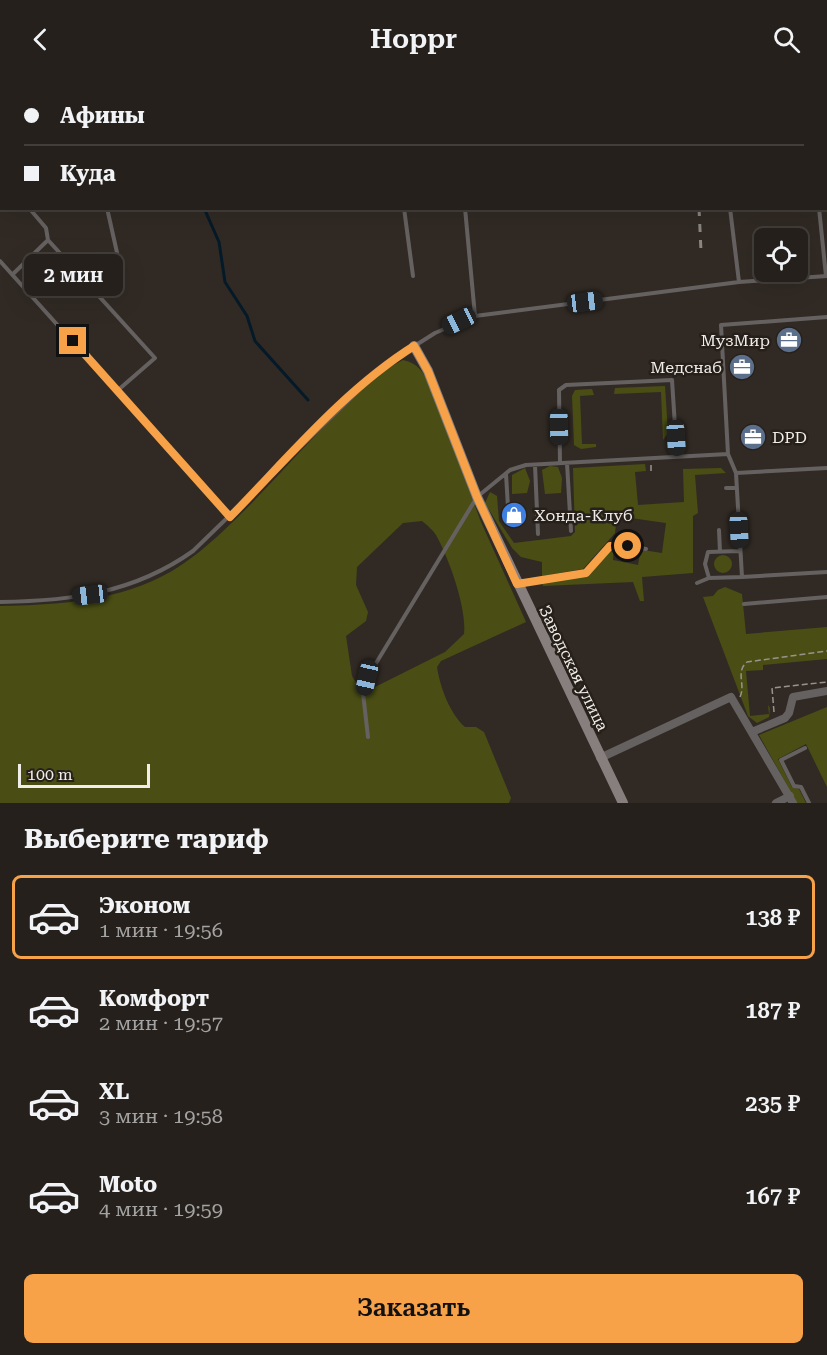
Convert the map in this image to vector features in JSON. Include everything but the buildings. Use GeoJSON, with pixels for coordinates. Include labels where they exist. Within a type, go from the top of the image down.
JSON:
{"type":"FeatureCollection","features":[{"type":"Feature","properties":{"kind":"street","name":"Заводская улица"},"geometry":{"type":"LineString","coordinates":[[414,346],[428,371],[477,497],[623,803]]}},
{"type":"Feature","properties":{"kind":"street"},"geometry":{"type":"LineString","coordinates":[[752,732],[785,718],[789,713],[789,702],[793,697],[827,692]]}},
{"type":"Feature","properties":{"kind":"street"},"geometry":{"type":"LineString","coordinates":[[600,758],[731,698],[792,800],[776,803]]}},
{"type":"Feature","properties":{"kind":"lane"},"geometry":{"type":"LineString","coordinates":[[31,210],[46,228],[48,240],[155,358],[117,391]]}},
{"type":"Feature","properties":{"kind":"lane"},"geometry":{"type":"LineString","coordinates":[[93,290],[120,266],[107,210]]}},
{"type":"Feature","properties":{"kind":"lane"},"geometry":{"type":"LineString","coordinates":[[404,210],[413,276]]}},
{"type":"Feature","properties":{"kind":"lane"},"geometry":{"type":"LineString","coordinates":[[465,210],[475,316]]}},
{"type":"Feature","properties":{"kind":"lane"},"geometry":{"type":"LineString","coordinates":[[730,210],[739,282]]}},
{"type":"Feature","properties":{"kind":"lane"},"geometry":{"type":"LineString","coordinates":[[0,602],[33,602],[90,595],[139,583],[170,568],[193,551],[230,517],[359,387],[386,364],[435,333],[475,316],[739,282],[827,276],[819,210]]}},
{"type":"Feature","properties":{"kind":"lane"},"geometry":{"type":"LineString","coordinates":[[13,274],[48,240]]}},
{"type":"Feature","properties":{"kind":"lane"},"geometry":{"type":"LineString","coordinates":[[0,261],[230,517]]}},
{"type":"Feature","properties":{"kind":"lane"},"geometry":{"type":"LineString","coordinates":[[742,577],[736,473],[728,454],[721,325],[827,317]]}},
{"type":"Feature","properties":{"kind":"lane"},"geometry":{"type":"LineString","coordinates":[[560,464],[559,390],[566,385],[672,380],[677,457]]}},
{"type":"Feature","properties":{"kind":"lane"},"geometry":{"type":"LineString","coordinates":[[368,737],[363,693],[367,678],[477,497],[506,473],[518,467],[535,465],[728,454]]}},
{"type":"Feature","properties":{"kind":"lane"},"geometry":{"type":"LineString","coordinates":[[567,463],[571,531]]}},
{"type":"Feature","properties":{"kind":"lane"},"geometry":{"type":"LineString","coordinates":[[535,465],[538,534]]}},
{"type":"Feature","properties":{"kind":"lane"},"geometry":{"type":"LineString","coordinates":[[736,473],[827,468]]}},
{"type":"Feature","properties":{"kind":"lane"},"geometry":{"type":"LineString","coordinates":[[506,473],[509,524]]}},
{"type":"Feature","properties":{"kind":"lane"},"geometry":{"type":"LineString","coordinates":[[726,488],[736,488]]}},
{"type":"Feature","properties":{"kind":"lane"},"geometry":{"type":"LineString","coordinates":[[719,531],[720,552]]}},
{"type":"Feature","properties":{"kind":"lane"},"geometry":{"type":"LineString","coordinates":[[517,584],[586,573],[614,544],[646,549]]}},
{"type":"Feature","properties":{"kind":"lane"},"geometry":{"type":"LineString","coordinates":[[709,578],[705,564],[708,552],[740,551]]}},
{"type":"Feature","properties":{"kind":"lane"},"geometry":{"type":"LineString","coordinates":[[697,583],[709,578],[827,572]]}},
{"type":"Feature","properties":{"kind":"lane"},"geometry":{"type":"LineString","coordinates":[[744,604],[827,597]]}},
{"type":"Feature","properties":{"kind":"lane"},"geometry":{"type":"LineString","coordinates":[[805,748],[781,760],[794,786],[801,787],[809,803]]}},
{"type":"Feature","properties":{"kind":"path"},"geometry":{"type":"LineString","coordinates":[[651,466],[651,471]]}},
{"type":"Feature","properties":{"kind":"path"},"geometry":{"type":"LineString","coordinates":[[617,552],[637,555]]}},
{"type":"Feature","properties":{"kind":"path"},"geometry":{"type":"LineString","coordinates":[[736,705],[743,691],[740,675],[747,662],[827,651]]}},
{"type":"Feature","properties":{"kind":"green space"},"geometry":{"type":"Polygon","coordinates":[[[403,360],[408,361],[420,369],[428,381],[481,522],[526,622],[441,661],[437,667],[450,708],[460,722],[465,727],[476,727],[484,732],[511,798],[509,803],[0,803],[0,606],[66,602],[110,595],[132,589],[172,571],[209,544],[347,403],[403,360]],[[422,521],[403,523],[357,567],[356,585],[368,612],[366,621],[346,636],[352,676],[358,686],[371,689],[445,652],[464,634],[463,611],[451,570],[436,535],[422,521]]]}},
{"type":"Feature","properties":{"kind":"green space"},"geometry":{"type":"Polygon","coordinates":[[[665,386],[668,433],[663,440],[661,392],[614,394],[615,388],[665,386]]]}},
{"type":"Feature","properties":{"kind":"green space"},"geometry":{"type":"Polygon","coordinates":[[[592,389],[594,395],[580,396],[582,444],[596,444],[596,447],[581,449],[574,445],[572,396],[575,390],[592,389]]]}},
{"type":"Feature","properties":{"kind":"green space"},"geometry":{"type":"Polygon","coordinates":[[[645,464],[646,471],[635,472],[638,505],[684,502],[683,469],[721,468],[726,473],[695,475],[698,513],[693,516],[693,573],[642,577],[644,601],[640,601],[633,582],[543,586],[542,583],[588,576],[614,546],[613,560],[638,565],[640,554],[635,553],[636,549],[662,553],[666,523],[617,516],[615,533],[583,569],[542,576],[542,562],[521,557],[512,548],[485,503],[490,492],[497,496],[499,521],[514,543],[571,536],[575,532],[573,468],[645,464]]]}},
{"type":"Feature","properties":{"kind":"green space"},"geometry":{"type":"Polygon","coordinates":[[[550,466],[558,467],[562,478],[561,493],[545,494],[542,470],[550,466]]]}},
{"type":"Feature","properties":{"kind":"green space"},"geometry":{"type":"Polygon","coordinates":[[[525,468],[530,481],[527,493],[512,494],[512,475],[525,468]]]}},
{"type":"Feature","properties":{"kind":"green space"},"geometry":{"type":"Polygon","coordinates":[[[723,555],[729,558],[732,564],[729,570],[723,573],[717,570],[714,564],[717,558],[723,555]]]}},
{"type":"Feature","properties":{"kind":"green space"},"geometry":{"type":"Polygon","coordinates":[[[725,587],[742,594],[746,634],[827,627],[827,659],[763,665],[763,670],[746,671],[750,716],[769,714],[768,705],[770,708],[769,717],[757,723],[748,716],[703,597],[713,596],[725,587]]]}},
{"type":"Feature","properties":{"kind":"green space"},"geometry":{"type":"Polygon","coordinates":[[[827,707],[827,787],[806,744],[778,759],[792,787],[799,789],[806,803],[797,803],[759,735],[827,707]]]}},
{"type":"Feature","properties":{"kind":"waterway"},"geometry":{"type":"LineString","coordinates":[[205,210],[219,242],[225,282],[247,316],[255,341],[308,400]]}},
{"type":"Feature","properties":{"kind":"railway"},"geometry":{"type":"LineString","coordinates":[[699,210],[701,251]]}},
{"type":"Feature","properties":{"kind":"place","name":"МузМир"},"geometry":{"type":"Point","coordinates":[789,340]}},
{"type":"Feature","properties":{"kind":"place","name":"Медснаб"},"geometry":{"type":"Point","coordinates":[742,367]}},
{"type":"Feature","properties":{"kind":"place","name":"DPD"},"geometry":{"type":"Point","coordinates":[753,437]}},
{"type":"Feature","properties":{"kind":"place","name":"Хонда-Клуб"},"geometry":{"type":"Point","coordinates":[514,515]}},
{"type":"Feature","properties":{"kind":"route"},"geometry":{"type":"LineString","coordinates":[[73,341],[230,517],[359,387],[386,364],[414,346],[428,371],[477,497],[517,584],[586,573],[610,546],[614,544],[628,546]]}}]}
